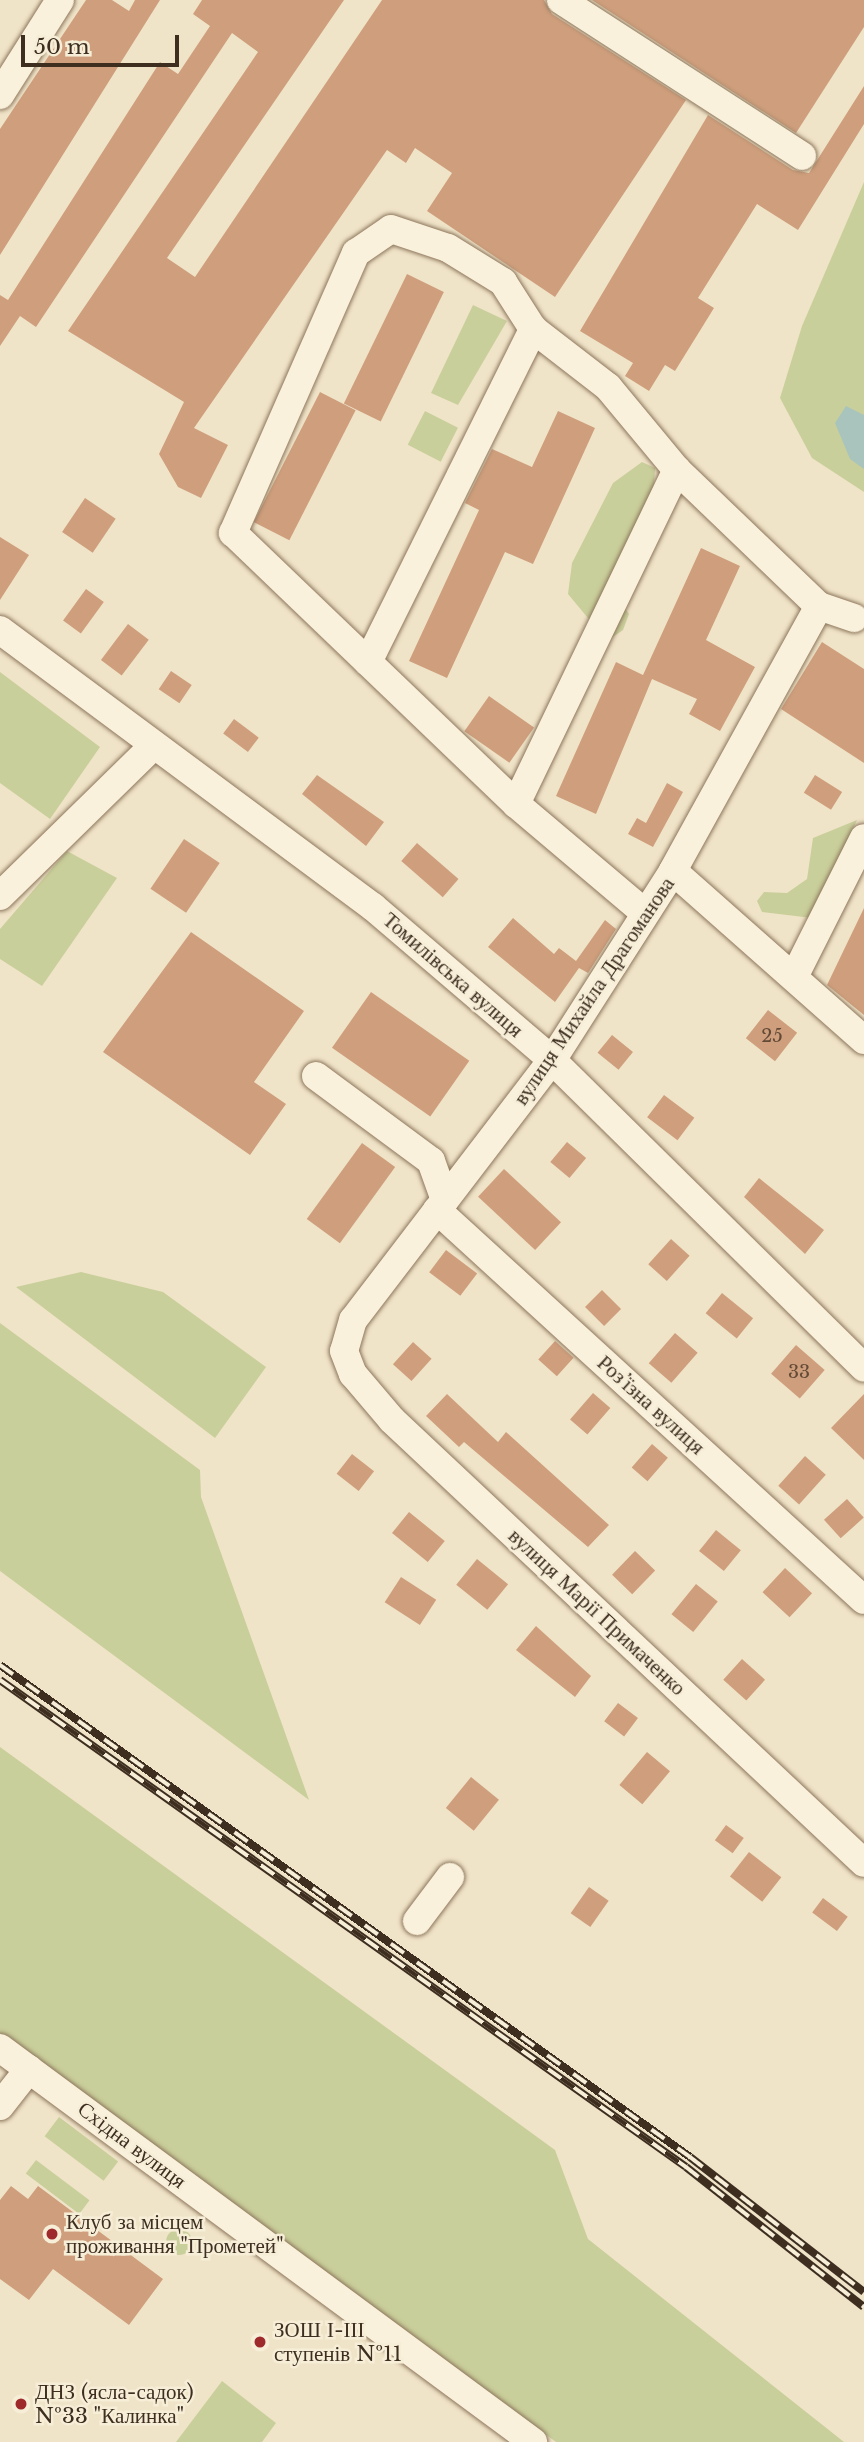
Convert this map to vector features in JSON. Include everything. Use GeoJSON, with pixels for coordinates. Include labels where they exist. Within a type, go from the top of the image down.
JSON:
{"type":"FeatureCollection","features":[{"type":"Feature","properties":{"kind":"street"},"geometry":{"type":"LineString","coordinates":[[0,94],[60,0]]}},
{"type":"Feature","properties":{"kind":"street"},"geometry":{"type":"LineString","coordinates":[[561,0],[802,156]]}},
{"type":"Feature","properties":{"kind":"street"},"geometry":{"type":"LineString","coordinates":[[646,913],[516,804],[233,533],[356,253],[391,229],[448,248],[503,282],[533,329],[608,387],[677,470],[819,606],[855,618]]}},
{"type":"Feature","properties":{"kind":"street"},"geometry":{"type":"LineString","coordinates":[[368,662],[533,329]]}},
{"type":"Feature","properties":{"kind":"street"},"geometry":{"type":"LineString","coordinates":[[516,804],[677,470]]}},
{"type":"Feature","properties":{"kind":"street"},"geometry":{"type":"LineString","coordinates":[[673,871],[819,606]]}},
{"type":"Feature","properties":{"kind":"street","name":"Томилівська вулиця"},"geometry":{"type":"LineString","coordinates":[[0,630],[373,907],[552,1060],[864,1368]]}},
{"type":"Feature","properties":{"kind":"street"},"geometry":{"type":"LineString","coordinates":[[0,896],[153,746]]}},
{"type":"Feature","properties":{"kind":"street"},"geometry":{"type":"LineString","coordinates":[[795,975],[864,838]]}},
{"type":"Feature","properties":{"kind":"street","name":"вулиця Михайла Драгоманова"},"geometry":{"type":"LineString","coordinates":[[344,1351],[353,1320],[552,1060],[673,871],[795,975],[864,1040]]}},
{"type":"Feature","properties":{"kind":"street"},"geometry":{"type":"LineString","coordinates":[[316,1076],[421,1152],[441,1205]]}},
{"type":"Feature","properties":{"kind":"street","name":"Розʼїзна вулиця"},"geometry":{"type":"LineString","coordinates":[[441,1205],[864,1600]]}},
{"type":"Feature","properties":{"kind":"street","name":"вулиця Марії Примаченко"},"geometry":{"type":"LineString","coordinates":[[344,1351],[353,1374],[392,1420],[864,1863]]}},
{"type":"Feature","properties":{"kind":"street"},"geometry":{"type":"LineString","coordinates":[[417,1921],[450,1877]]}},
{"type":"Feature","properties":{"kind":"street","name":"Східна вулиця"},"geometry":{"type":"LineString","coordinates":[[0,2048],[533,2442]]}},
{"type":"Feature","properties":{"kind":"street"},"geometry":{"type":"LineString","coordinates":[[0,2106],[29,2069]]}},
{"type":"Feature","properties":{"kind":"green space"},"geometry":{"type":"Polygon","coordinates":[[[864,182],[864,492],[812,458],[780,398],[802,326],[864,182]]]}},
{"type":"Feature","properties":{"kind":"green space"},"geometry":{"type":"Polygon","coordinates":[[[473,305],[507,321],[458,405],[431,393],[473,305]]]}},
{"type":"Feature","properties":{"kind":"green space"},"geometry":{"type":"Polygon","coordinates":[[[425,411],[458,428],[441,462],[408,445],[425,411]]]}},
{"type":"Feature","properties":{"kind":"green space"},"geometry":{"type":"Polygon","coordinates":[[[642,462],[655,468],[654,487],[609,585],[629,614],[623,630],[607,641],[568,594],[572,563],[613,483],[642,462]]]}},
{"type":"Feature","properties":{"kind":"green space"},"geometry":{"type":"Polygon","coordinates":[[[0,672],[100,747],[50,819],[0,783],[0,672]]]}},
{"type":"Feature","properties":{"kind":"green space"},"geometry":{"type":"Polygon","coordinates":[[[857,820],[812,918],[762,912],[757,901],[764,892],[787,893],[807,879],[813,838],[857,820]]]}},
{"type":"Feature","properties":{"kind":"green space"},"geometry":{"type":"Polygon","coordinates":[[[67,851],[117,878],[42,986],[0,959],[0,929],[67,851]]]}},
{"type":"Feature","properties":{"kind":"green space"},"geometry":{"type":"Polygon","coordinates":[[[81,1272],[163,1292],[266,1367],[215,1438],[16,1287],[81,1272]]]}},
{"type":"Feature","properties":{"kind":"green space"},"geometry":{"type":"Polygon","coordinates":[[[0,1323],[200,1470],[201,1497],[309,1800],[0,1571],[0,1323]]]}},
{"type":"Feature","properties":{"kind":"green space"},"geometry":{"type":"Polygon","coordinates":[[[0,1747],[555,2150],[588,2239],[844,2442],[556,2442],[0,2033],[0,1747]]]}},
{"type":"Feature","properties":{"kind":"green space"},"geometry":{"type":"Polygon","coordinates":[[[59,2117],[118,2162],[104,2181],[45,2136],[59,2117]]]}},
{"type":"Feature","properties":{"kind":"green space"},"geometry":{"type":"Polygon","coordinates":[[[36,2160],[90,2200],[79,2214],[26,2174],[36,2160]]]}},
{"type":"Feature","properties":{"kind":"green space"},"geometry":{"type":"Polygon","coordinates":[[[179,2229],[188,2233],[192,2242],[188,2251],[179,2255],[170,2251],[166,2242],[170,2233],[179,2229]]]}},
{"type":"Feature","properties":{"kind":"green space"},"geometry":{"type":"Polygon","coordinates":[[[222,2381],[276,2423],[262,2442],[176,2442],[222,2381]]]}},
{"type":"Feature","properties":{"kind":"water"},"geometry":{"type":"Polygon","coordinates":[[[846,406],[864,415],[864,469],[850,459],[835,423],[846,406]]]}},
{"type":"Feature","properties":{"kind":"building"},"geometry":{"type":"Polygon","coordinates":[[[86,0],[112,0],[129,11],[135,0],[160,0],[0,255],[0,129],[86,0]]]}},
{"type":"Feature","properties":{"kind":"building"},"geometry":{"type":"Polygon","coordinates":[[[202,0],[344,0],[167,258],[195,277],[382,0],[544,0],[552,14],[686,100],[555,297],[427,211],[452,173],[415,148],[406,163],[387,150],[194,428],[228,445],[201,498],[178,487],[159,454],[184,402],[68,331],[258,52],[232,33],[36,327],[20,316],[0,346],[0,295],[8,300],[160,62],[178,74],[210,26],[193,14],[202,0]]]}},
{"type":"Feature","properties":{"kind":"building"},"geometry":{"type":"Polygon","coordinates":[[[592,0],[864,0],[864,27],[796,133],[592,0]]]}},
{"type":"Feature","properties":{"kind":"building"},"geometry":{"type":"Polygon","coordinates":[[[864,86],[864,124],[798,230],[757,204],[698,298],[714,308],[675,371],[665,365],[649,391],[625,376],[633,363],[580,331],[708,115],[793,170],[809,173],[864,86]]]}},
{"type":"Feature","properties":{"kind":"building"},"geometry":{"type":"Polygon","coordinates":[[[407,274],[444,292],[381,421],[344,403],[407,274]]]}},
{"type":"Feature","properties":{"kind":"building"},"geometry":{"type":"Polygon","coordinates":[[[320,392],[356,410],[289,540],[254,522],[320,392]]]}},
{"type":"Feature","properties":{"kind":"building"},"geometry":{"type":"Polygon","coordinates":[[[558,411],[595,428],[533,564],[505,552],[447,678],[409,661],[479,510],[465,503],[492,449],[532,467],[558,411]]]}},
{"type":"Feature","properties":{"kind":"building"},"geometry":{"type":"Polygon","coordinates":[[[85,498],[116,519],[93,553],[62,532],[85,498]]]}},
{"type":"Feature","properties":{"kind":"building"},"geometry":{"type":"Polygon","coordinates":[[[0,537],[29,555],[0,600],[0,537]]]}},
{"type":"Feature","properties":{"kind":"building"},"geometry":{"type":"Polygon","coordinates":[[[701,548],[740,566],[706,640],[755,667],[720,731],[689,714],[697,699],[652,679],[596,814],[556,796],[616,662],[643,675],[701,548]]]}},
{"type":"Feature","properties":{"kind":"building"},"geometry":{"type":"Polygon","coordinates":[[[86,589],[104,602],[81,633],[63,621],[86,589]]]}},
{"type":"Feature","properties":{"kind":"building"},"geometry":{"type":"Polygon","coordinates":[[[128,624],[149,640],[122,676],[101,660],[128,624]]]}},
{"type":"Feature","properties":{"kind":"building"},"geometry":{"type":"Polygon","coordinates":[[[822,642],[864,669],[864,763],[781,709],[822,642]]]}},
{"type":"Feature","properties":{"kind":"building"},"geometry":{"type":"Polygon","coordinates":[[[171,671],[192,685],[179,703],[159,689],[171,671]]]}},
{"type":"Feature","properties":{"kind":"building"},"geometry":{"type":"Polygon","coordinates":[[[489,696],[534,728],[509,763],[464,731],[489,696]]]}},
{"type":"Feature","properties":{"kind":"building"},"geometry":{"type":"Polygon","coordinates":[[[234,719],[259,738],[248,752],[223,733],[234,719]]]}},
{"type":"Feature","properties":{"kind":"building"},"geometry":{"type":"Polygon","coordinates":[[[317,775],[384,822],[366,846],[302,794],[317,775]]]}},
{"type":"Feature","properties":{"kind":"building"},"geometry":{"type":"Polygon","coordinates":[[[815,775],[842,792],[831,810],[804,793],[815,775]]]}},
{"type":"Feature","properties":{"kind":"building"},"geometry":{"type":"Polygon","coordinates":[[[667,783],[683,792],[653,847],[628,834],[637,818],[646,823],[667,783]]]}},
{"type":"Feature","properties":{"kind":"building"},"geometry":{"type":"Polygon","coordinates":[[[184,839],[220,863],[186,913],[150,889],[184,839]]]}},
{"type":"Feature","properties":{"kind":"building"},"geometry":{"type":"Polygon","coordinates":[[[417,843],[459,879],[443,897],[401,861],[417,843]]]}},
{"type":"Feature","properties":{"kind":"building"},"geometry":{"type":"Polygon","coordinates":[[[864,908],[864,1015],[827,985],[864,908]]]}},
{"type":"Feature","properties":{"kind":"building"},"geometry":{"type":"Polygon","coordinates":[[[513,918],[554,954],[559,948],[576,961],[605,920],[616,929],[588,973],[579,968],[555,1002],[488,947],[513,918]]]}},
{"type":"Feature","properties":{"kind":"building"},"geometry":{"type":"Polygon","coordinates":[[[191,932],[304,1011],[254,1082],[286,1104],[250,1155],[103,1052],[191,932]]]}},
{"type":"Feature","properties":{"kind":"building"},"geometry":{"type":"Polygon","coordinates":[[[371,992],[469,1061],[430,1117],[332,1048],[371,992]]]}},
{"type":"Feature","properties":{"kind":"building"},"geometry":{"type":"Polygon","coordinates":[[[768,1010],[797,1033],[775,1061],[746,1038],[768,1010]]]}},
{"type":"Feature","properties":{"kind":"building"},"geometry":{"type":"Polygon","coordinates":[[[612,1035],[633,1052],[619,1070],[598,1053],[612,1035]]]}},
{"type":"Feature","properties":{"kind":"building"},"geometry":{"type":"Polygon","coordinates":[[[664,1095],[694,1118],[677,1140],[647,1117],[664,1095]]]}},
{"type":"Feature","properties":{"kind":"building"},"geometry":{"type":"Polygon","coordinates":[[[567,1142],[586,1158],[569,1178],[550,1162],[567,1142]]]}},
{"type":"Feature","properties":{"kind":"building"},"geometry":{"type":"Polygon","coordinates":[[[362,1143],[395,1167],[340,1243],[307,1219],[362,1143]]]}},
{"type":"Feature","properties":{"kind":"building"},"geometry":{"type":"Polygon","coordinates":[[[504,1169],[561,1222],[535,1250],[478,1197],[504,1169]]]}},
{"type":"Feature","properties":{"kind":"building"},"geometry":{"type":"Polygon","coordinates":[[[759,1178],[824,1230],[805,1254],[744,1197],[759,1178]]]}},
{"type":"Feature","properties":{"kind":"building"},"geometry":{"type":"Polygon","coordinates":[[[671,1239],[690,1256],[667,1281],[648,1264],[671,1239]]]}},
{"type":"Feature","properties":{"kind":"building"},"geometry":{"type":"Polygon","coordinates":[[[446,1250],[477,1273],[460,1296],[429,1272],[446,1250]]]}},
{"type":"Feature","properties":{"kind":"building"},"geometry":{"type":"Polygon","coordinates":[[[602,1290],[621,1309],[604,1326],[585,1307],[602,1290]]]}},
{"type":"Feature","properties":{"kind":"building"},"geometry":{"type":"Polygon","coordinates":[[[722,1293],[753,1318],[737,1338],[706,1313],[722,1293]]]}},
{"type":"Feature","properties":{"kind":"building"},"geometry":{"type":"Polygon","coordinates":[[[675,1333],[698,1353],[671,1383],[649,1363],[675,1333]]]}},
{"type":"Feature","properties":{"kind":"building"},"geometry":{"type":"Polygon","coordinates":[[[555,1341],[574,1358],[557,1376],[538,1360],[555,1341]]]}},
{"type":"Feature","properties":{"kind":"building"},"geometry":{"type":"Polygon","coordinates":[[[413,1342],[432,1359],[412,1381],[393,1364],[413,1342]]]}},
{"type":"Feature","properties":{"kind":"building"},"geometry":{"type":"Polygon","coordinates":[[[796,1345],[825,1370],[800,1399],[771,1374],[796,1345]]]}},
{"type":"Feature","properties":{"kind":"building"},"geometry":{"type":"Polygon","coordinates":[[[593,1393],[610,1408],[587,1435],[570,1419],[593,1393]]]}},
{"type":"Feature","properties":{"kind":"building"},"geometry":{"type":"Polygon","coordinates":[[[447,1394],[498,1442],[506,1432],[609,1525],[588,1547],[464,1442],[459,1447],[426,1416],[447,1394]]]}},
{"type":"Feature","properties":{"kind":"building"},"geometry":{"type":"Polygon","coordinates":[[[864,1394],[864,1460],[831,1428],[864,1394]]]}},
{"type":"Feature","properties":{"kind":"building"},"geometry":{"type":"Polygon","coordinates":[[[652,1444],[668,1458],[648,1481],[632,1467],[652,1444]]]}},
{"type":"Feature","properties":{"kind":"building"},"geometry":{"type":"Polygon","coordinates":[[[352,1454],[374,1471],[359,1491],[337,1474],[352,1454]]]}},
{"type":"Feature","properties":{"kind":"building"},"geometry":{"type":"Polygon","coordinates":[[[805,1456],[826,1475],[799,1504],[778,1486],[805,1456]]]}},
{"type":"Feature","properties":{"kind":"building"},"geometry":{"type":"Polygon","coordinates":[[[847,1499],[864,1518],[841,1538],[824,1520],[847,1499]]]}},
{"type":"Feature","properties":{"kind":"building"},"geometry":{"type":"Polygon","coordinates":[[[409,1512],[445,1541],[428,1562],[392,1533],[409,1512]]]}},
{"type":"Feature","properties":{"kind":"building"},"geometry":{"type":"Polygon","coordinates":[[[716,1530],[741,1550],[724,1571],[699,1551],[716,1530]]]}},
{"type":"Feature","properties":{"kind":"building"},"geometry":{"type":"Polygon","coordinates":[[[635,1551],[655,1570],[632,1594],[612,1575],[635,1551]]]}},
{"type":"Feature","properties":{"kind":"building"},"geometry":{"type":"Polygon","coordinates":[[[477,1559],[508,1584],[487,1610],[456,1585],[477,1559]]]}},
{"type":"Feature","properties":{"kind":"building"},"geometry":{"type":"Polygon","coordinates":[[[785,1568],[812,1593],[790,1617],[762,1592],[785,1568]]]}},
{"type":"Feature","properties":{"kind":"building"},"geometry":{"type":"Polygon","coordinates":[[[401,1577],[436,1600],[420,1625],[385,1602],[401,1577]]]}},
{"type":"Feature","properties":{"kind":"building"},"geometry":{"type":"Polygon","coordinates":[[[696,1584],[718,1602],[693,1632],[671,1614],[696,1584]]]}},
{"type":"Feature","properties":{"kind":"building"},"geometry":{"type":"Polygon","coordinates":[[[536,1626],[591,1676],[575,1697],[516,1650],[536,1626]]]}},
{"type":"Feature","properties":{"kind":"building"},"geometry":{"type":"Polygon","coordinates":[[[742,1659],[765,1680],[746,1701],[723,1680],[742,1659]]]}},
{"type":"Feature","properties":{"kind":"building"},"geometry":{"type":"Polygon","coordinates":[[[618,1703],[638,1718],[624,1736],[604,1721],[618,1703]]]}},
{"type":"Feature","properties":{"kind":"building"},"geometry":{"type":"Polygon","coordinates":[[[647,1752],[670,1771],[642,1804],[619,1785],[647,1752]]]}},
{"type":"Feature","properties":{"kind":"building"},"geometry":{"type":"Polygon","coordinates":[[[471,1777],[499,1800],[474,1831],[446,1808],[471,1777]]]}},
{"type":"Feature","properties":{"kind":"building"},"geometry":{"type":"Polygon","coordinates":[[[726,1825],[744,1838],[733,1853],[715,1840],[726,1825]]]}},
{"type":"Feature","properties":{"kind":"building"},"geometry":{"type":"Polygon","coordinates":[[[749,1852],[781,1877],[762,1902],[730,1876],[749,1852]]]}},
{"type":"Feature","properties":{"kind":"building"},"geometry":{"type":"Polygon","coordinates":[[[589,1887],[609,1901],[590,1927],[571,1913],[589,1887]]]}},
{"type":"Feature","properties":{"kind":"building"},"geometry":{"type":"Polygon","coordinates":[[[823,1898],[848,1917],[837,1931],[812,1912],[823,1898]]]}},
{"type":"Feature","properties":{"kind":"building","name":"Клуб за місцем проживання \"Прометей\""},"geometry":{"type":"Polygon","coordinates":[[[11,2186],[28,2199],[38,2186],[163,2279],[129,2325],[53,2269],[29,2300],[0,2279],[0,2200],[11,2186]]]}},
{"type":"Feature","properties":{"kind":"railway"},"geometry":{"type":"LineString","coordinates":[[0,1665],[690,2157],[864,2292]]}},
{"type":"Feature","properties":{"kind":"railway"},"geometry":{"type":"LineString","coordinates":[[0,1680],[686,2167],[864,2307]]}},
{"type":"Feature","properties":{"kind":"place","name":"Клуб за місцем проживання \"Прометей\""},"geometry":{"type":"Point","coordinates":[52,2234]}},
{"type":"Feature","properties":{"kind":"place","name":"ЗОШ І-ІІІ ступенів №11"},"geometry":{"type":"Point","coordinates":[260,2342]}},
{"type":"Feature","properties":{"kind":"place","name":"ДНЗ (ясла-садок) №33 \"Калинка\""},"geometry":{"type":"Point","coordinates":[21,2404]}}]}
